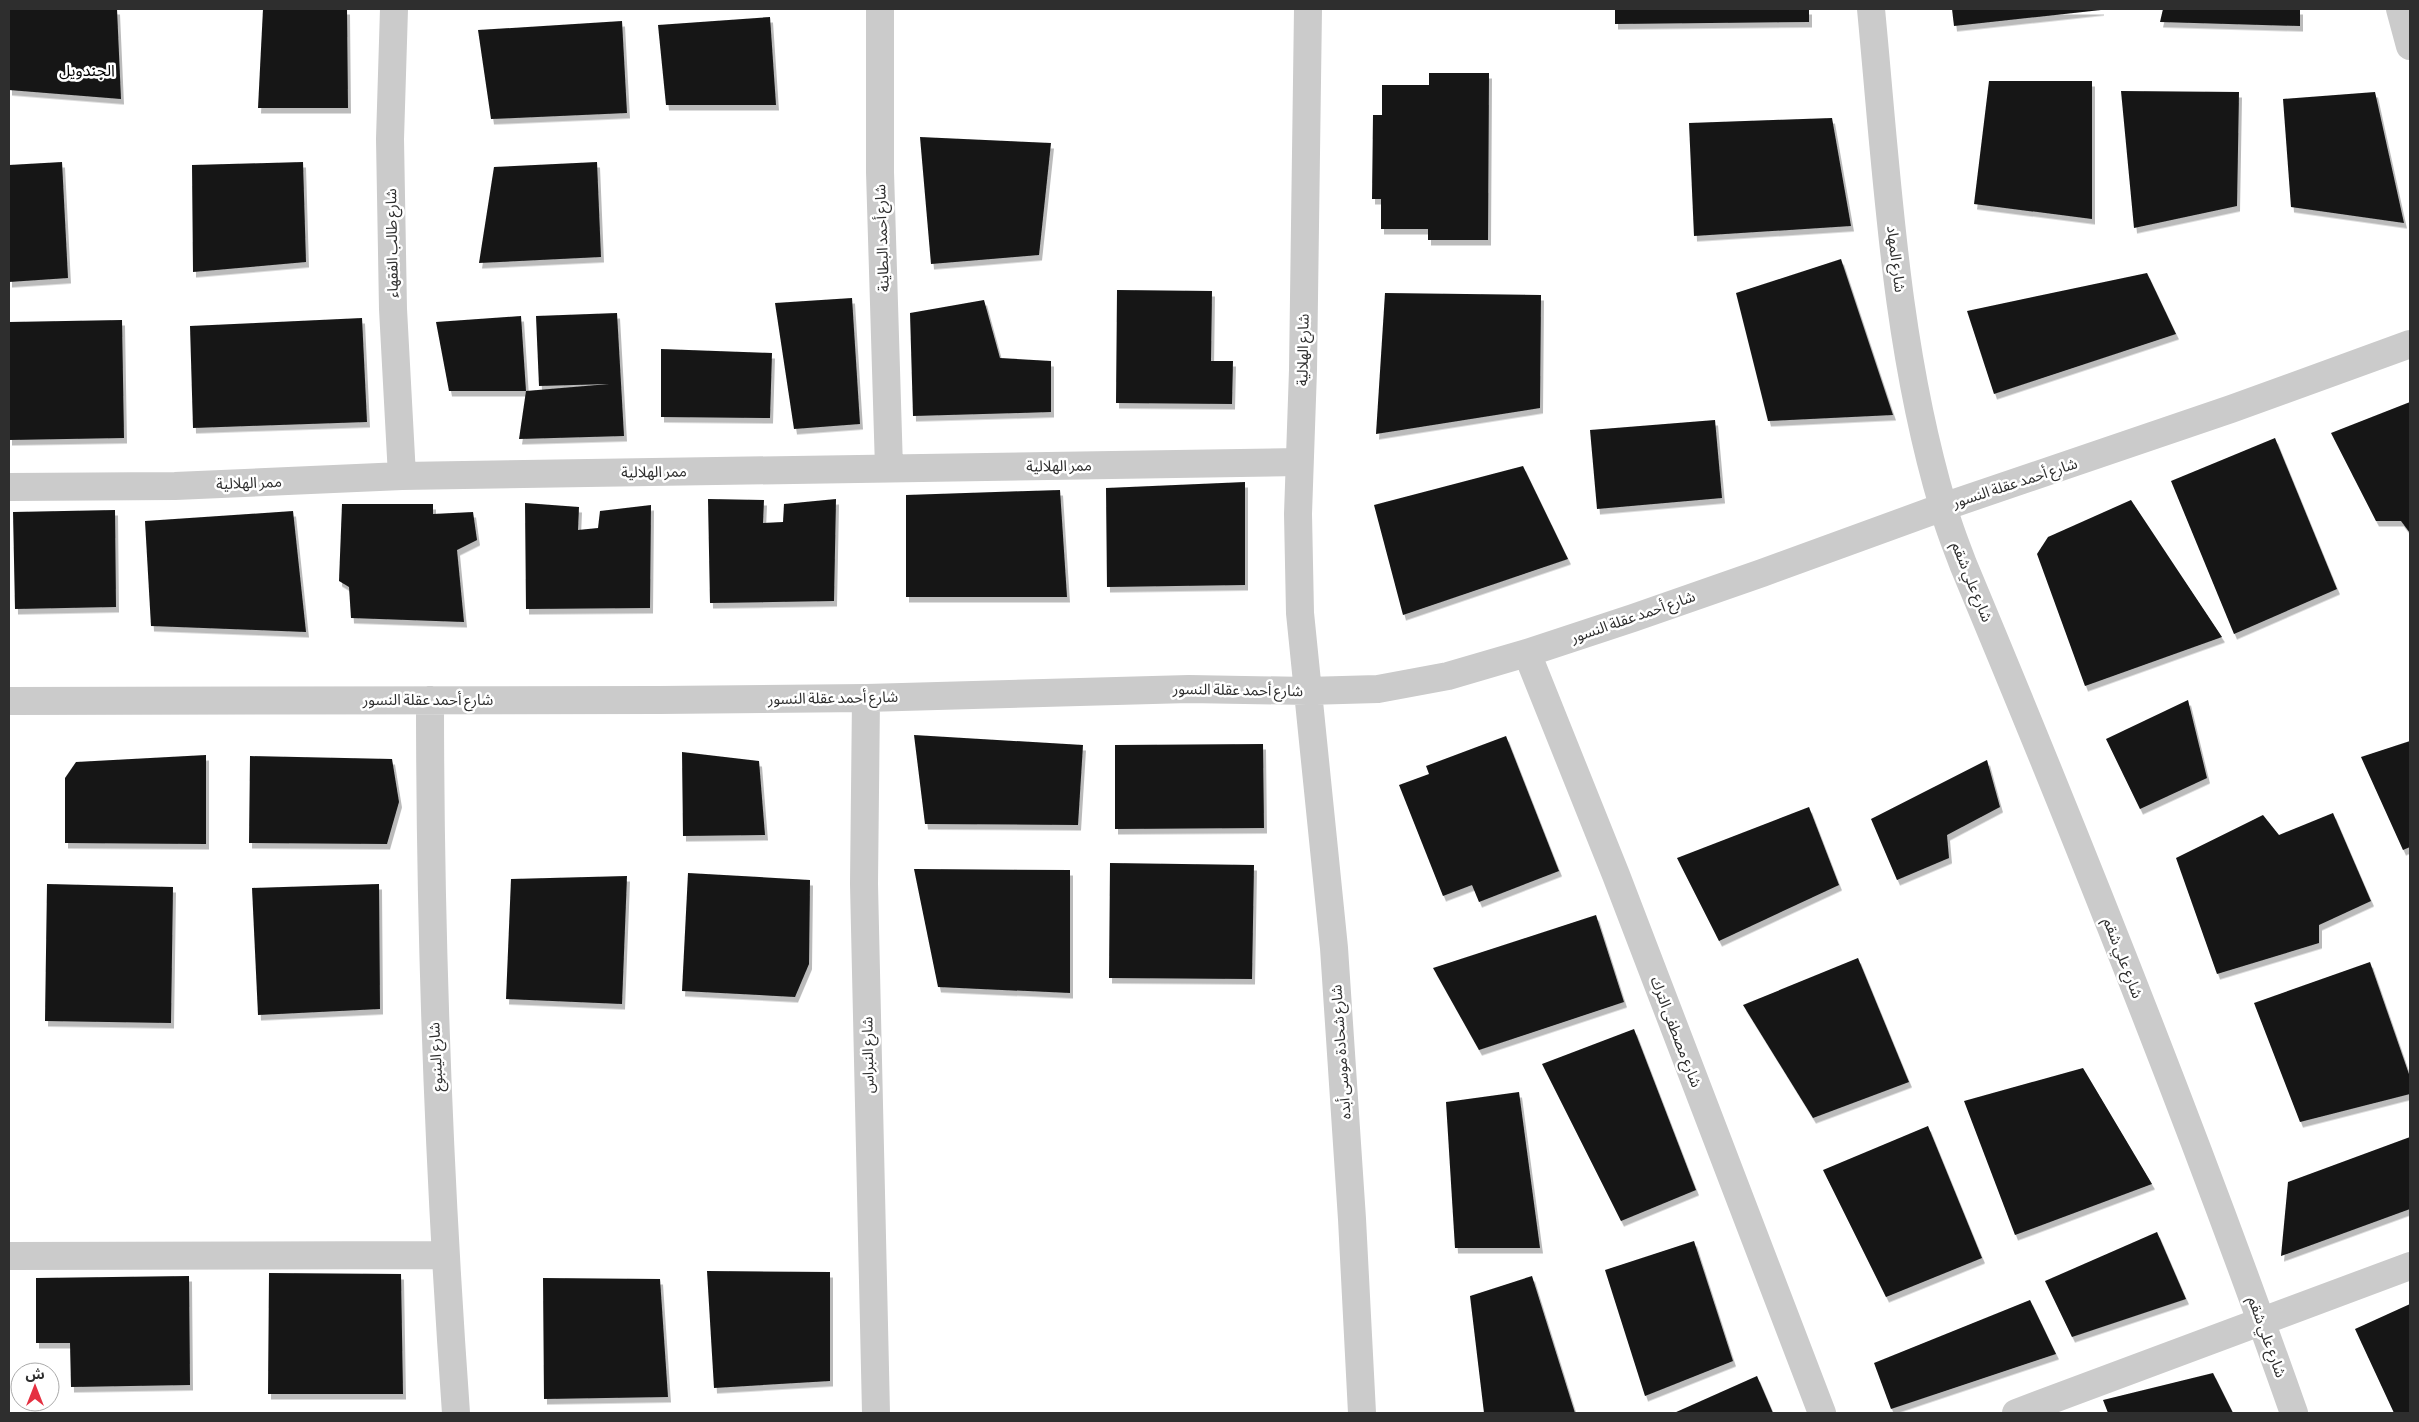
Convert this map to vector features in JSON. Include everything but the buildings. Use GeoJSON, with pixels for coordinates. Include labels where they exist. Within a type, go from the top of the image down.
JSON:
{"type":"FeatureCollection","features":[{"type":"Feature","properties":{"kind":"street","name":"شارع طالب الفقهاء"},"geometry":{"type":"LineString","coordinates":[[394,9],[390,139],[392,308],[402,476]]}},
{"type":"Feature","properties":{"kind":"street","name":"شارع أحمد البطاينة"},"geometry":{"type":"LineString","coordinates":[[880,9],[880,172],[889,468]]}},
{"type":"Feature","properties":{"kind":"street","name":"شارع الهلالية"},"geometry":{"type":"LineString","coordinates":[[1308,9],[1303,370],[1299,462],[1300,613],[1308,691]]}},
{"type":"Feature","properties":{"kind":"street","name":"شارع المهاد"},"geometry":{"type":"LineString","coordinates":[[1871,9],[1895,262],[1919,412],[1943,507]]}},
{"type":"Feature","properties":{"kind":"street"},"geometry":{"type":"LineString","coordinates":[[2400,9],[2410,46]]}},
{"type":"Feature","properties":{"kind":"street","name":"شارع أحمد عقلة النسور"},"geometry":{"type":"LineString","coordinates":[[9,701],[866,698],[1190,688],[1308,691],[1378,688],[1414,683],[1448,676],[1527,653],[1762,573],[1943,507],[2168,431],[2410,344]]}},
{"type":"Feature","properties":{"kind":"street","name":"ممر الهلالية"},"geometry":{"type":"LineString","coordinates":[[9,487],[184,485],[402,476],[1299,462]]}},
{"type":"Feature","properties":{"kind":"street","name":"شارع علي شقم"},"geometry":{"type":"LineString","coordinates":[[1943,507],[1963,564],[2101,901],[2261,1321],[2294,1413]]}},
{"type":"Feature","properties":{"kind":"street","name":"شارع مصطفى الترك"},"geometry":{"type":"LineString","coordinates":[[1527,653],[1616,875],[1822,1413]]}},
{"type":"Feature","properties":{"kind":"street","name":"شارع شحادة موسى أبده"},"geometry":{"type":"LineString","coordinates":[[1308,691],[1334,948],[1352,1220],[1362,1413]]}},
{"type":"Feature","properties":{"kind":"street","name":"شارع النبراس"},"geometry":{"type":"LineString","coordinates":[[866,698],[864,884],[876,1413]]}},
{"type":"Feature","properties":{"kind":"street","name":"شارع الينبوع"},"geometry":{"type":"LineString","coordinates":[[430,700],[432,985],[445,1255],[456,1413]]}},
{"type":"Feature","properties":{"kind":"street"},"geometry":{"type":"LineString","coordinates":[[9,1256],[445,1255]]}},
{"type":"Feature","properties":{"kind":"street"},"geometry":{"type":"LineString","coordinates":[[2016,1413],[2410,1266]]}},
{"type":"Feature","properties":{"kind":"district","name":"الجندويل"},"geometry":{"type":"Point","coordinates":[87,70]}}]}
